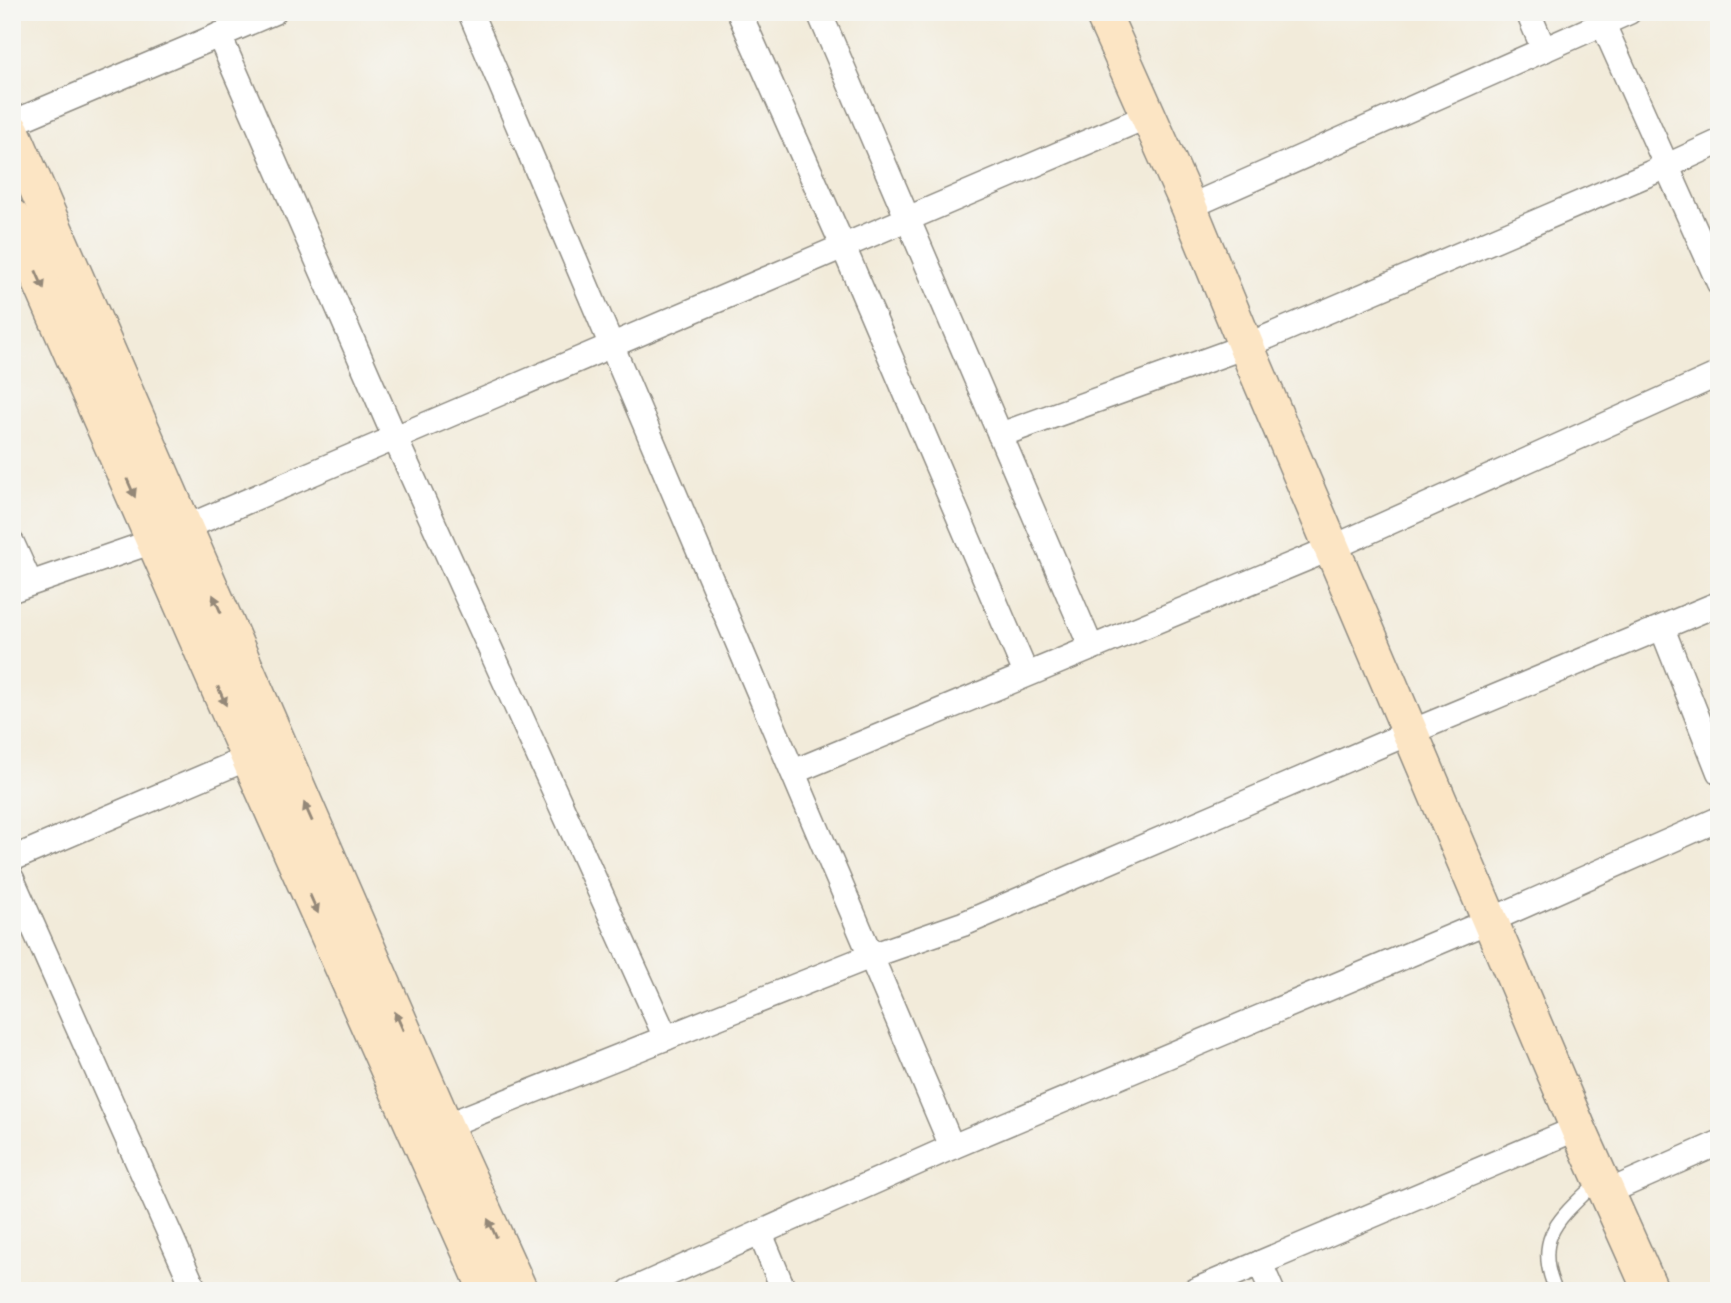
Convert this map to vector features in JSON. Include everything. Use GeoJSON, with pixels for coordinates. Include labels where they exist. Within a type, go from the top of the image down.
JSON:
{"type":"FeatureCollection","features":[{"type":"Feature","properties":{"kind":"street"},"geometry":{"type":"LineString","coordinates":[[12,123],[274,12]]}},
{"type":"Feature","properties":{"kind":"street"},"geometry":{"type":"LineString","coordinates":[[470,12],[952,1147]]}},
{"type":"Feature","properties":{"kind":"street"},"geometry":{"type":"LineString","coordinates":[[739,12],[1026,674]]}},
{"type":"Feature","properties":{"kind":"street"},"geometry":{"type":"LineString","coordinates":[[819,12],[1091,647]]}},
{"type":"Feature","properties":{"kind":"street"},"geometry":{"type":"LineString","coordinates":[[1102,12],[1189,207],[1577,1128],[1651,1291]]}},
{"type":"Feature","properties":{"kind":"street"},"geometry":{"type":"LineString","coordinates":[[1528,12],[1545,50]]}},
{"type":"Feature","properties":{"kind":"street"},"geometry":{"type":"LineString","coordinates":[[1189,207],[1629,12]]}},
{"type":"Feature","properties":{"kind":"street"},"geometry":{"type":"LineString","coordinates":[[1603,24],[1719,283]]}},
{"type":"Feature","properties":{"kind":"street"},"geometry":{"type":"LineString","coordinates":[[219,36],[395,438],[667,1038]]}},
{"type":"Feature","properties":{"kind":"street"},"geometry":{"type":"LineString","coordinates":[[12,543],[21,586],[169,535],[1148,116]]}},
{"type":"Feature","properties":{"kind":"street"},"geometry":{"type":"LineString","coordinates":[[12,131],[169,535],[264,751],[487,1291]]}},
{"type":"Feature","properties":{"kind":"street"},"geometry":{"type":"LineString","coordinates":[[1000,435],[1246,346],[1719,142]]}},
{"type":"Feature","properties":{"kind":"street"},"geometry":{"type":"LineString","coordinates":[[12,217],[169,535]]}},
{"type":"Feature","properties":{"kind":"street"},"geometry":{"type":"LineString","coordinates":[[793,772],[1332,548],[1719,374]]}},
{"type":"Feature","properties":{"kind":"street"},"geometry":{"type":"LineString","coordinates":[[445,1126],[871,956],[964,924],[1713,606]]}},
{"type":"Feature","properties":{"kind":"street"},"geometry":{"type":"LineString","coordinates":[[1662,628],[1719,772]]}},
{"type":"Feature","properties":{"kind":"street"},"geometry":{"type":"LineString","coordinates":[[12,859],[264,751]]}},
{"type":"Feature","properties":{"kind":"street"},"geometry":{"type":"LineString","coordinates":[[264,751],[445,1126],[520,1291]]}},
{"type":"Feature","properties":{"kind":"street"},"geometry":{"type":"LineString","coordinates":[[630,1291],[952,1147],[1717,825]]}},
{"type":"Feature","properties":{"kind":"street"},"geometry":{"type":"LineString","coordinates":[[12,879],[195,1291]]}},
{"type":"Feature","properties":{"kind":"street"},"geometry":{"type":"LineString","coordinates":[[1194,1291],[1577,1128]]}},
{"type":"Feature","properties":{"kind":"street"},"geometry":{"type":"LineString","coordinates":[[1605,1185],[1719,1143]]}},
{"type":"Feature","properties":{"kind":"street"},"geometry":{"type":"LineString","coordinates":[[760,1233],[783,1291]]}},
{"type":"Feature","properties":{"kind":"street"},"geometry":{"type":"LineString","coordinates":[[1260,1263],[1272,1291]]}},
{"type":"Feature","properties":{"kind":"lane"},"geometry":{"type":"LineString","coordinates":[[1556,1291],[1547,1265],[1550,1237],[1556,1224],[1605,1185]]}}]}
